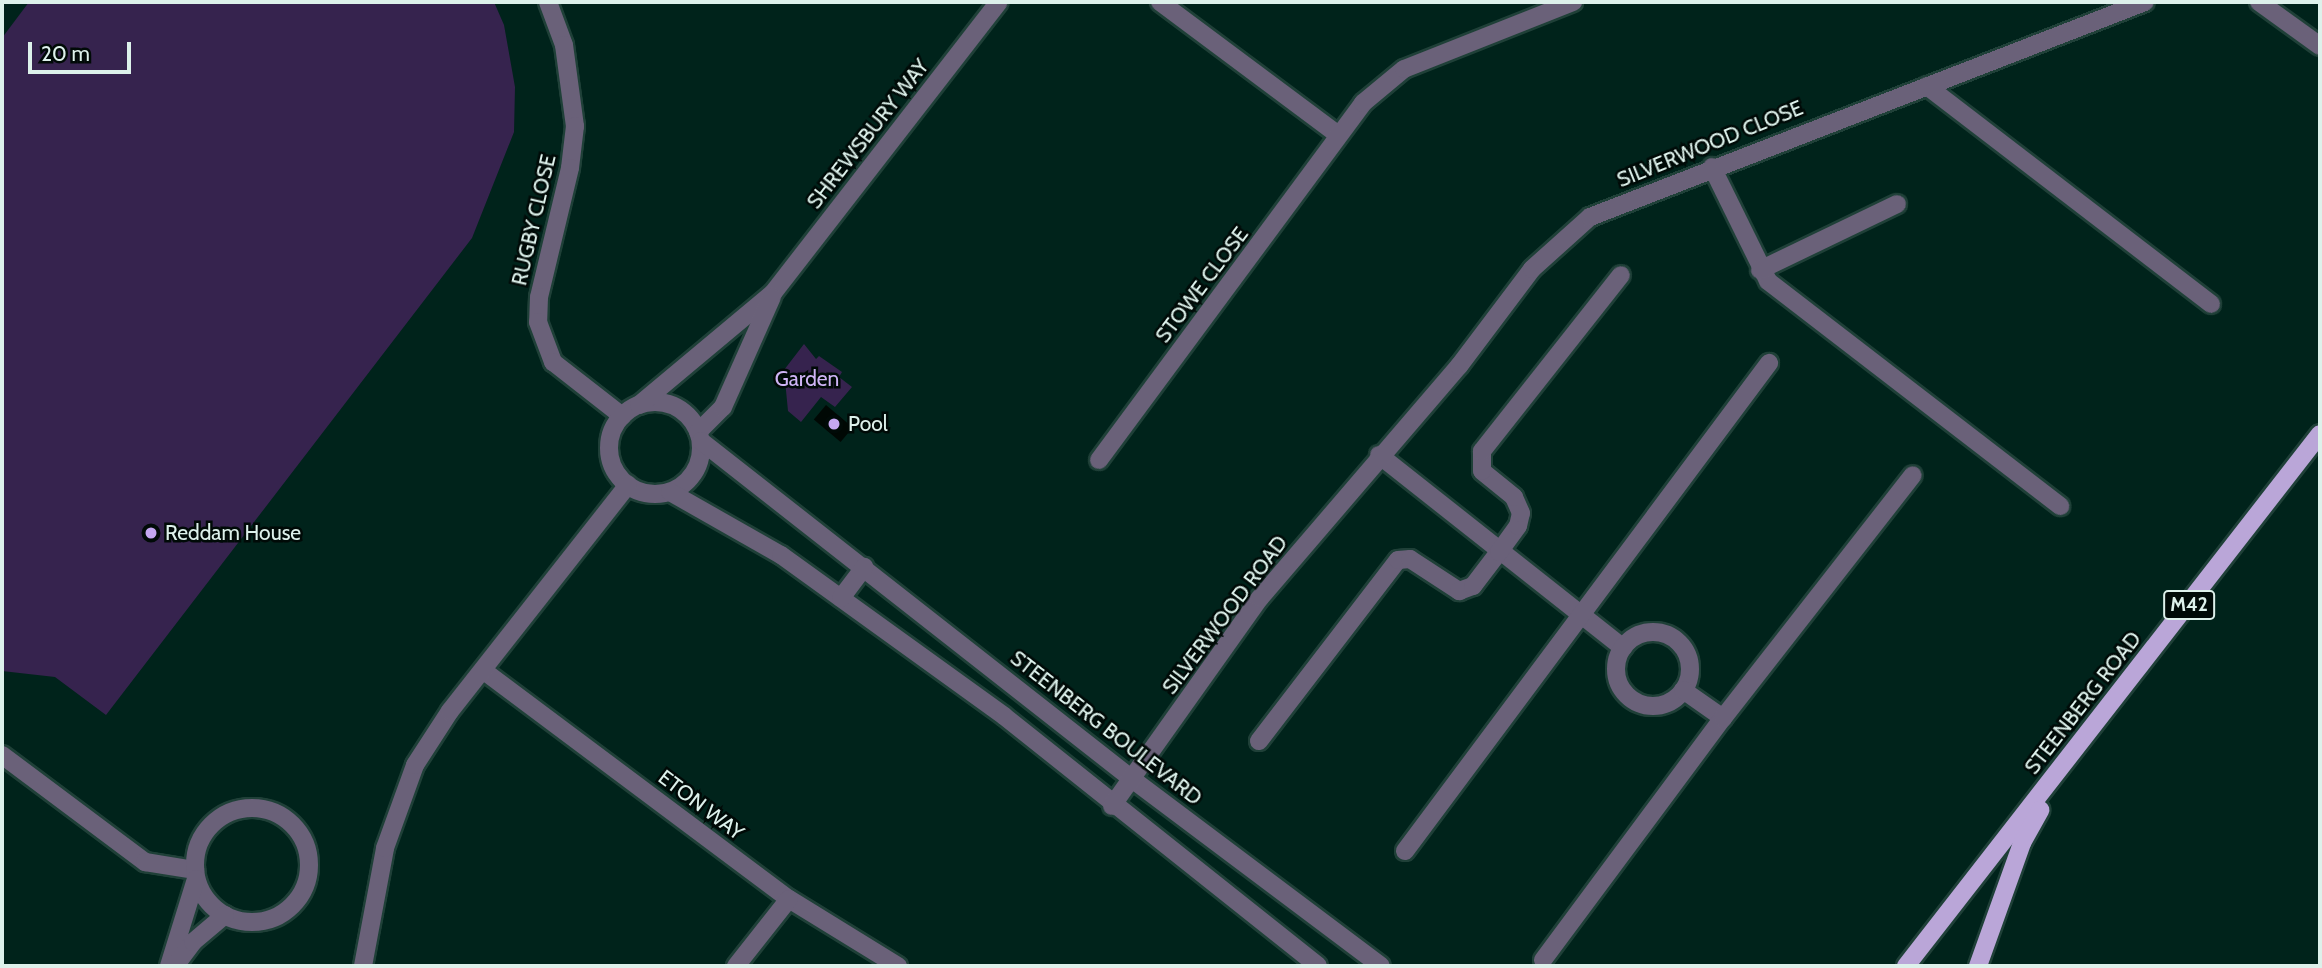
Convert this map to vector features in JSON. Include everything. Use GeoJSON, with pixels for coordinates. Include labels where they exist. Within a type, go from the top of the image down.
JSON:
{"type":"FeatureCollection","features":[{"type":"Feature","properties":{"kind":"main road","name":"STEENBERG ROAD"},"geometry":{"type":"LineString","coordinates":[[1906,966],[2320,434]]}},
{"type":"Feature","properties":{"kind":"main road"},"geometry":{"type":"LineString","coordinates":[[1978,966],[2022,843],[2056,775]]}},
{"type":"Feature","properties":{"kind":"street","name":"RUGBY CLOSE"},"geometry":{"type":"LineString","coordinates":[[548,2],[564,45],[575,126],[570,168],[539,297],[538,321],[553,362],[622,416]]}},
{"type":"Feature","properties":{"kind":"street","name":"SHREWSBURY WAY"},"geometry":{"type":"LineString","coordinates":[[773,293],[999,2]]}},
{"type":"Feature","properties":{"kind":"street"},"geometry":{"type":"LineString","coordinates":[[1160,2],[1337,134]]}},
{"type":"Feature","properties":{"kind":"street","name":"STOWE CLOSE"},"geometry":{"type":"LineString","coordinates":[[1099,460],[1306,186],[1337,134],[1363,103],[1404,69],[1573,2]]}},
{"type":"Feature","properties":{"kind":"street","name":"SILVERWOOD CLOSE"},"geometry":{"type":"LineString","coordinates":[[1379,455],[1459,366],[1532,269],[1564,237],[1591,217],[1712,167],[2145,2]]}},
{"type":"Feature","properties":{"kind":"street"},"geometry":{"type":"LineString","coordinates":[[2259,2],[2320,46]]}},
{"type":"Feature","properties":{"kind":"street"},"geometry":{"type":"LineString","coordinates":[[1927,86],[2211,304]]}},
{"type":"Feature","properties":{"kind":"street"},"geometry":{"type":"LineString","coordinates":[[1712,167],[1760,270],[1783,295],[2060,506]]}},
{"type":"Feature","properties":{"kind":"street"},"geometry":{"type":"LineString","coordinates":[[1760,270],[1897,204]]}},
{"type":"Feature","properties":{"kind":"street"},"geometry":{"type":"LineString","coordinates":[[1259,741],[1398,560],[1409,559],[1459,591],[1473,586],[1518,526],[1521,513],[1514,498],[1482,471],[1482,451],[1621,275]]}},
{"type":"Feature","properties":{"kind":"street"},"geometry":{"type":"LineString","coordinates":[[773,293],[723,407],[699,436],[695,472],[670,492],[648,494],[628,485],[610,459],[613,429],[622,416],[639,405],[773,293]]}},
{"type":"Feature","properties":{"kind":"street"},"geometry":{"type":"LineString","coordinates":[[1405,850],[1769,363]]}},
{"type":"Feature","properties":{"kind":"street"},"geometry":{"type":"LineString","coordinates":[[639,405],[671,405],[685,413],[699,436]]}},
{"type":"Feature","properties":{"kind":"street","name":"STEENBERG BOULEVARD"},"geometry":{"type":"LineString","coordinates":[[699,436],[1132,779],[1381,966]]}},
{"type":"Feature","properties":{"kind":"street"},"geometry":{"type":"LineString","coordinates":[[1379,455],[1623,648]]}},
{"type":"Feature","properties":{"kind":"street","name":"SILVERWOOD ROAD"},"geometry":{"type":"LineString","coordinates":[[1112,806],[1260,598],[1379,455]]}},
{"type":"Feature","properties":{"kind":"street"},"geometry":{"type":"LineString","coordinates":[[1543,960],[1723,718],[1913,475]]}},
{"type":"Feature","properties":{"kind":"street"},"geometry":{"type":"LineString","coordinates":[[363,966],[378,876],[397,804],[422,754],[628,485]]}},
{"type":"Feature","properties":{"kind":"street"},"geometry":{"type":"LineString","coordinates":[[670,492],[781,555],[1004,716],[1112,806],[1318,966]]}},
{"type":"Feature","properties":{"kind":"street"},"geometry":{"type":"LineString","coordinates":[[841,598],[864,567]]}},
{"type":"Feature","properties":{"kind":"street"},"geometry":{"type":"LineString","coordinates":[[1643,634],[1666,634],[1676,640],[1689,661],[1683,690],[1668,703],[1655,706],[1631,698],[1618,679],[1623,648],[1643,634]]}},
{"type":"Feature","properties":{"kind":"street","name":"ETON WAY"},"geometry":{"type":"LineString","coordinates":[[484,671],[789,899],[898,966]]}},
{"type":"Feature","properties":{"kind":"street"},"geometry":{"type":"LineString","coordinates":[[1683,690],[1723,718]]}},
{"type":"Feature","properties":{"kind":"street"},"geometry":{"type":"LineString","coordinates":[[2,755],[145,862],[196,875],[210,904],[225,915],[261,922],[286,912],[305,890],[310,863],[303,836],[284,816],[258,807],[231,811],[209,827],[196,851],[196,875],[169,966]]}},
{"type":"Feature","properties":{"kind":"street"},"geometry":{"type":"LineString","coordinates":[[736,966],[789,899]]}},
{"type":"Feature","properties":{"kind":"street"},"geometry":{"type":"LineString","coordinates":[[175,966],[193,942],[225,915]]}},
{"type":"Feature","properties":{"kind":"green space","name":"Reddam House"},"geometry":{"type":"Polygon","coordinates":[[[29,2],[494,2],[504,25],[515,87],[514,132],[472,238],[106,715],[55,677],[2,671],[2,38],[29,2]]]}},
{"type":"Feature","properties":{"kind":"green space","name":"Garden"},"geometry":{"type":"Polygon","coordinates":[[[804,344],[816,359],[819,356],[842,372],[839,377],[852,387],[835,407],[821,397],[801,422],[788,411],[784,370],[804,344]]]}},
{"type":"Feature","properties":{"kind":"shaded area","name":"Pool"},"geometry":{"type":"Polygon","coordinates":[[[826,405],[853,427],[841,442],[814,420],[826,405]]]}},
{"type":"Feature","properties":{"kind":"place","name":"Pool"},"geometry":{"type":"Point","coordinates":[834,424]}},
{"type":"Feature","properties":{"kind":"place","name":"Reddam House"},"geometry":{"type":"Point","coordinates":[151,533]}}]}
